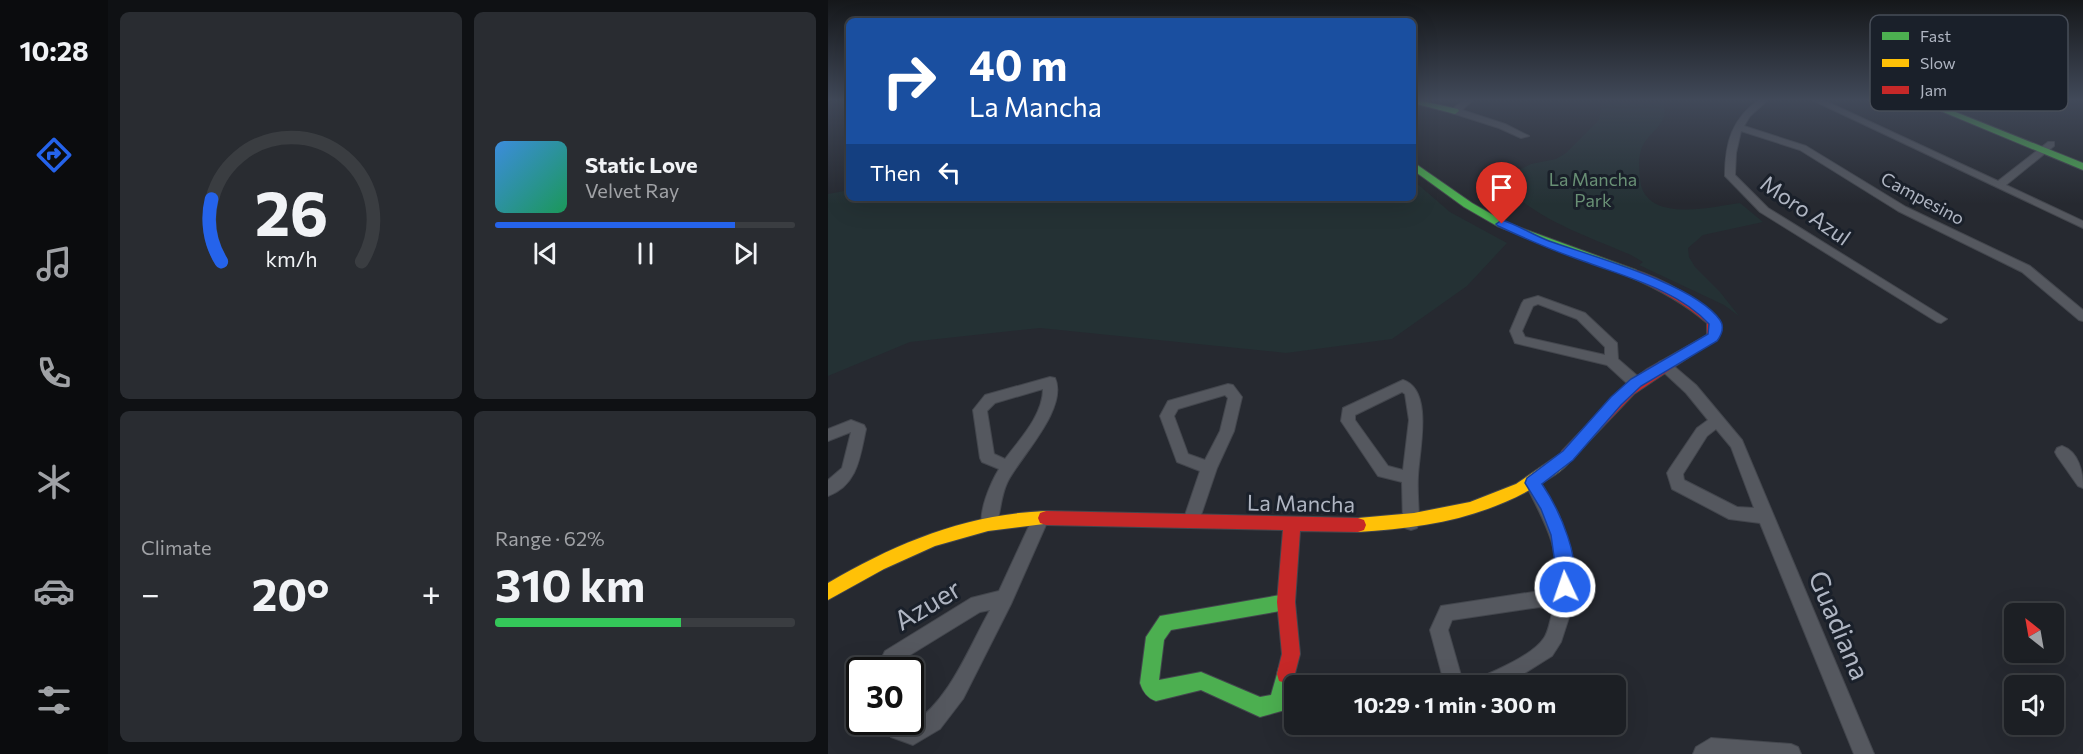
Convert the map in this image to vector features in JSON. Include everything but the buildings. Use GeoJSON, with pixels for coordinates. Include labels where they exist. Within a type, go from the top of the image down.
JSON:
{"type":"FeatureCollection","features":[{"type":"Feature","properties":{"kind":"street"},"geometry":{"type":"LineString","coordinates":[[1520,134],[1524,136]]}},
{"type":"Feature","properties":{"kind":"street","name":"Moro Azul"},"geometry":{"type":"LineString","coordinates":[[1735,134],[1729,151],[1730,176],[1764,210],[1941,319]]}},
{"type":"Feature","properties":{"kind":"street","name":"Campesino"},"geometry":{"type":"LineString","coordinates":[[1760,134],[1803,148],[1902,209],[2026,269],[2083,317]]}},
{"type":"Feature","properties":{"kind":"street"},"geometry":{"type":"LineString","coordinates":[[1889,134],[2083,225]]}},
{"type":"Feature","properties":{"kind":"street"},"geometry":{"type":"LineString","coordinates":[[2012,134],[2047,147],[2083,156]]}},
{"type":"Feature","properties":{"kind":"street"},"geometry":{"type":"LineString","coordinates":[[2018,134],[2083,167]]}},
{"type":"Feature","properties":{"kind":"street"},"geometry":{"type":"LineString","coordinates":[[1999,186],[2047,147]]}},
{"type":"Feature","properties":{"kind":"street","name":"La Mancha"},"geometry":{"type":"LineString","coordinates":[[828,592],[854,575],[903,550],[948,533],[989,523],[1041,518],[1292,524],[1411,523],[1446,518],[1508,496],[1533,483],[1568,455],[1616,401],[1636,383],[1713,338],[1716,323],[1701,307],[1653,282],[1542,242],[1488,217],[1416,167]]}},
{"type":"Feature","properties":{"kind":"street"},"geometry":{"type":"LineString","coordinates":[[1611,361],[1612,346],[1581,316],[1538,300],[1528,303],[1516,331],[1520,340],[1611,361],[1636,383]]}},
{"type":"Feature","properties":{"kind":"street","name":"Guadiana"},"geometry":{"type":"LineString","coordinates":[[1664,365],[1691,389],[1737,444],[1864,754]]}},
{"type":"Feature","properties":{"kind":"street"},"geometry":{"type":"LineString","coordinates":[[989,523],[996,489],[1035,429],[1052,393],[1050,382],[990,399],[980,410],[987,458],[1010,467]]}},
{"type":"Feature","properties":{"kind":"street"},"geometry":{"type":"LineString","coordinates":[[1410,478],[1383,471],[1348,421],[1348,412],[1402,386],[1411,392],[1416,420],[1410,478],[1411,523]]}},
{"type":"Feature","properties":{"kind":"street"},"geometry":{"type":"LineString","coordinates":[[1191,521],[1209,468],[1227,431],[1235,397],[1228,389],[1173,405],[1167,416],[1182,458],[1209,468]]}},
{"type":"Feature","properties":{"kind":"street"},"geometry":{"type":"LineString","coordinates":[[1719,420],[1702,432],[1686,456],[1675,473],[1677,484],[1735,514],[1765,516]]}},
{"type":"Feature","properties":{"kind":"street"},"geometry":{"type":"LineString","coordinates":[[828,435],[852,426],[859,429],[849,471],[828,489]]}},
{"type":"Feature","properties":{"kind":"street"},"geometry":{"type":"LineString","coordinates":[[2062,452],[2083,481]]}},
{"type":"Feature","properties":{"kind":"street"},"geometry":{"type":"LineString","coordinates":[[1503,675],[1535,657],[1551,644],[1564,605],[1566,569],[1559,535],[1548,506],[1533,483]]}},
{"type":"Feature","properties":{"kind":"street"},"geometry":{"type":"LineString","coordinates":[[924,728],[933,722],[956,692],[1005,598],[1041,518]]}},
{"type":"Feature","properties":{"kind":"street"},"geometry":{"type":"LineString","coordinates":[[1286,602],[1166,622],[1155,637],[1149,683],[1156,692],[1201,681],[1260,707],[1278,702],[1291,654],[1286,602],[1292,524]]}},
{"type":"Feature","properties":{"kind":"street","name":"Azuer"},"geometry":{"type":"LineString","coordinates":[[891,657],[977,604],[1005,598]]}},
{"type":"Feature","properties":{"kind":"street"},"geometry":{"type":"LineString","coordinates":[[1452,675],[1439,630],[1447,612],[1540,599],[1564,605]]}},
{"type":"Feature","properties":{"kind":"street"},"geometry":{"type":"LineString","coordinates":[[1703,754],[1711,748],[1791,754]]}},
{"type":"Feature","properties":{"kind":"green space","name":"La Mancha Park"},"geometry":{"type":"Polygon","coordinates":[[[1585,134],[1652,134],[1644,143],[1639,167],[1644,193],[1653,202],[1681,209],[1740,203],[1763,222],[1703,235],[1688,248],[1689,257],[1695,267],[1720,292],[1739,316],[1724,305],[1639,265],[1643,262],[1631,255],[1545,216],[1514,195],[1501,182],[1502,178],[1531,164],[1556,159],[1566,153],[1585,134]]]}},
{"type":"Feature","properties":{"kind":"green space"},"geometry":{"type":"Polygon","coordinates":[[[1416,183],[1450,212],[1507,243],[1467,286],[1392,339],[1286,353],[1040,328],[910,342],[828,376],[828,194],[846,191],[846,201],[1416,201],[1416,183]]]}},
{"type":"Feature","properties":{"kind":"traffic: fast"},"geometry":{"type":"LineString","coordinates":[[2002,134],[2083,167]]}},
{"type":"Feature","properties":{"kind":"traffic: fast"},"geometry":{"type":"LineString","coordinates":[[1416,167],[1468,205],[1501,224],[1632,273]]}},
{"type":"Feature","properties":{"kind":"traffic: fast"},"geometry":{"type":"LineString","coordinates":[[1286,602],[1166,622],[1155,637],[1149,683],[1156,692],[1201,681],[1260,707],[1278,703],[1286,674]]}},
{"type":"Feature","properties":{"kind":"traffic: slow"},"geometry":{"type":"LineString","coordinates":[[1358,525],[1414,520],[1470,509],[1521,488],[1545,473],[1567,455]]}},
{"type":"Feature","properties":{"kind":"traffic: slow"},"geometry":{"type":"LineString","coordinates":[[828,592],[878,564],[932,540],[988,524],[1017,519],[1046,518]]}},
{"type":"Feature","properties":{"kind":"traffic: jam"},"geometry":{"type":"LineString","coordinates":[[1567,455],[1629,390],[1652,373],[1713,337],[1713,322],[1694,306],[1632,273]]}},
{"type":"Feature","properties":{"kind":"traffic: jam"},"geometry":{"type":"LineString","coordinates":[[1046,518],[1358,525]]}},
{"type":"Feature","properties":{"kind":"traffic: jam"},"geometry":{"type":"LineString","coordinates":[[1286,674],[1291,654],[1286,602],[1292,524]]}},
{"type":"Feature","properties":{"kind":"route"},"geometry":{"type":"LineString","coordinates":[[1502,224],[1542,242],[1628,271],[1653,282],[1701,307],[1716,323],[1713,338],[1636,383],[1616,401],[1568,455],[1533,483],[1548,506],[1559,535],[1566,569],[1565,587]]}}]}
